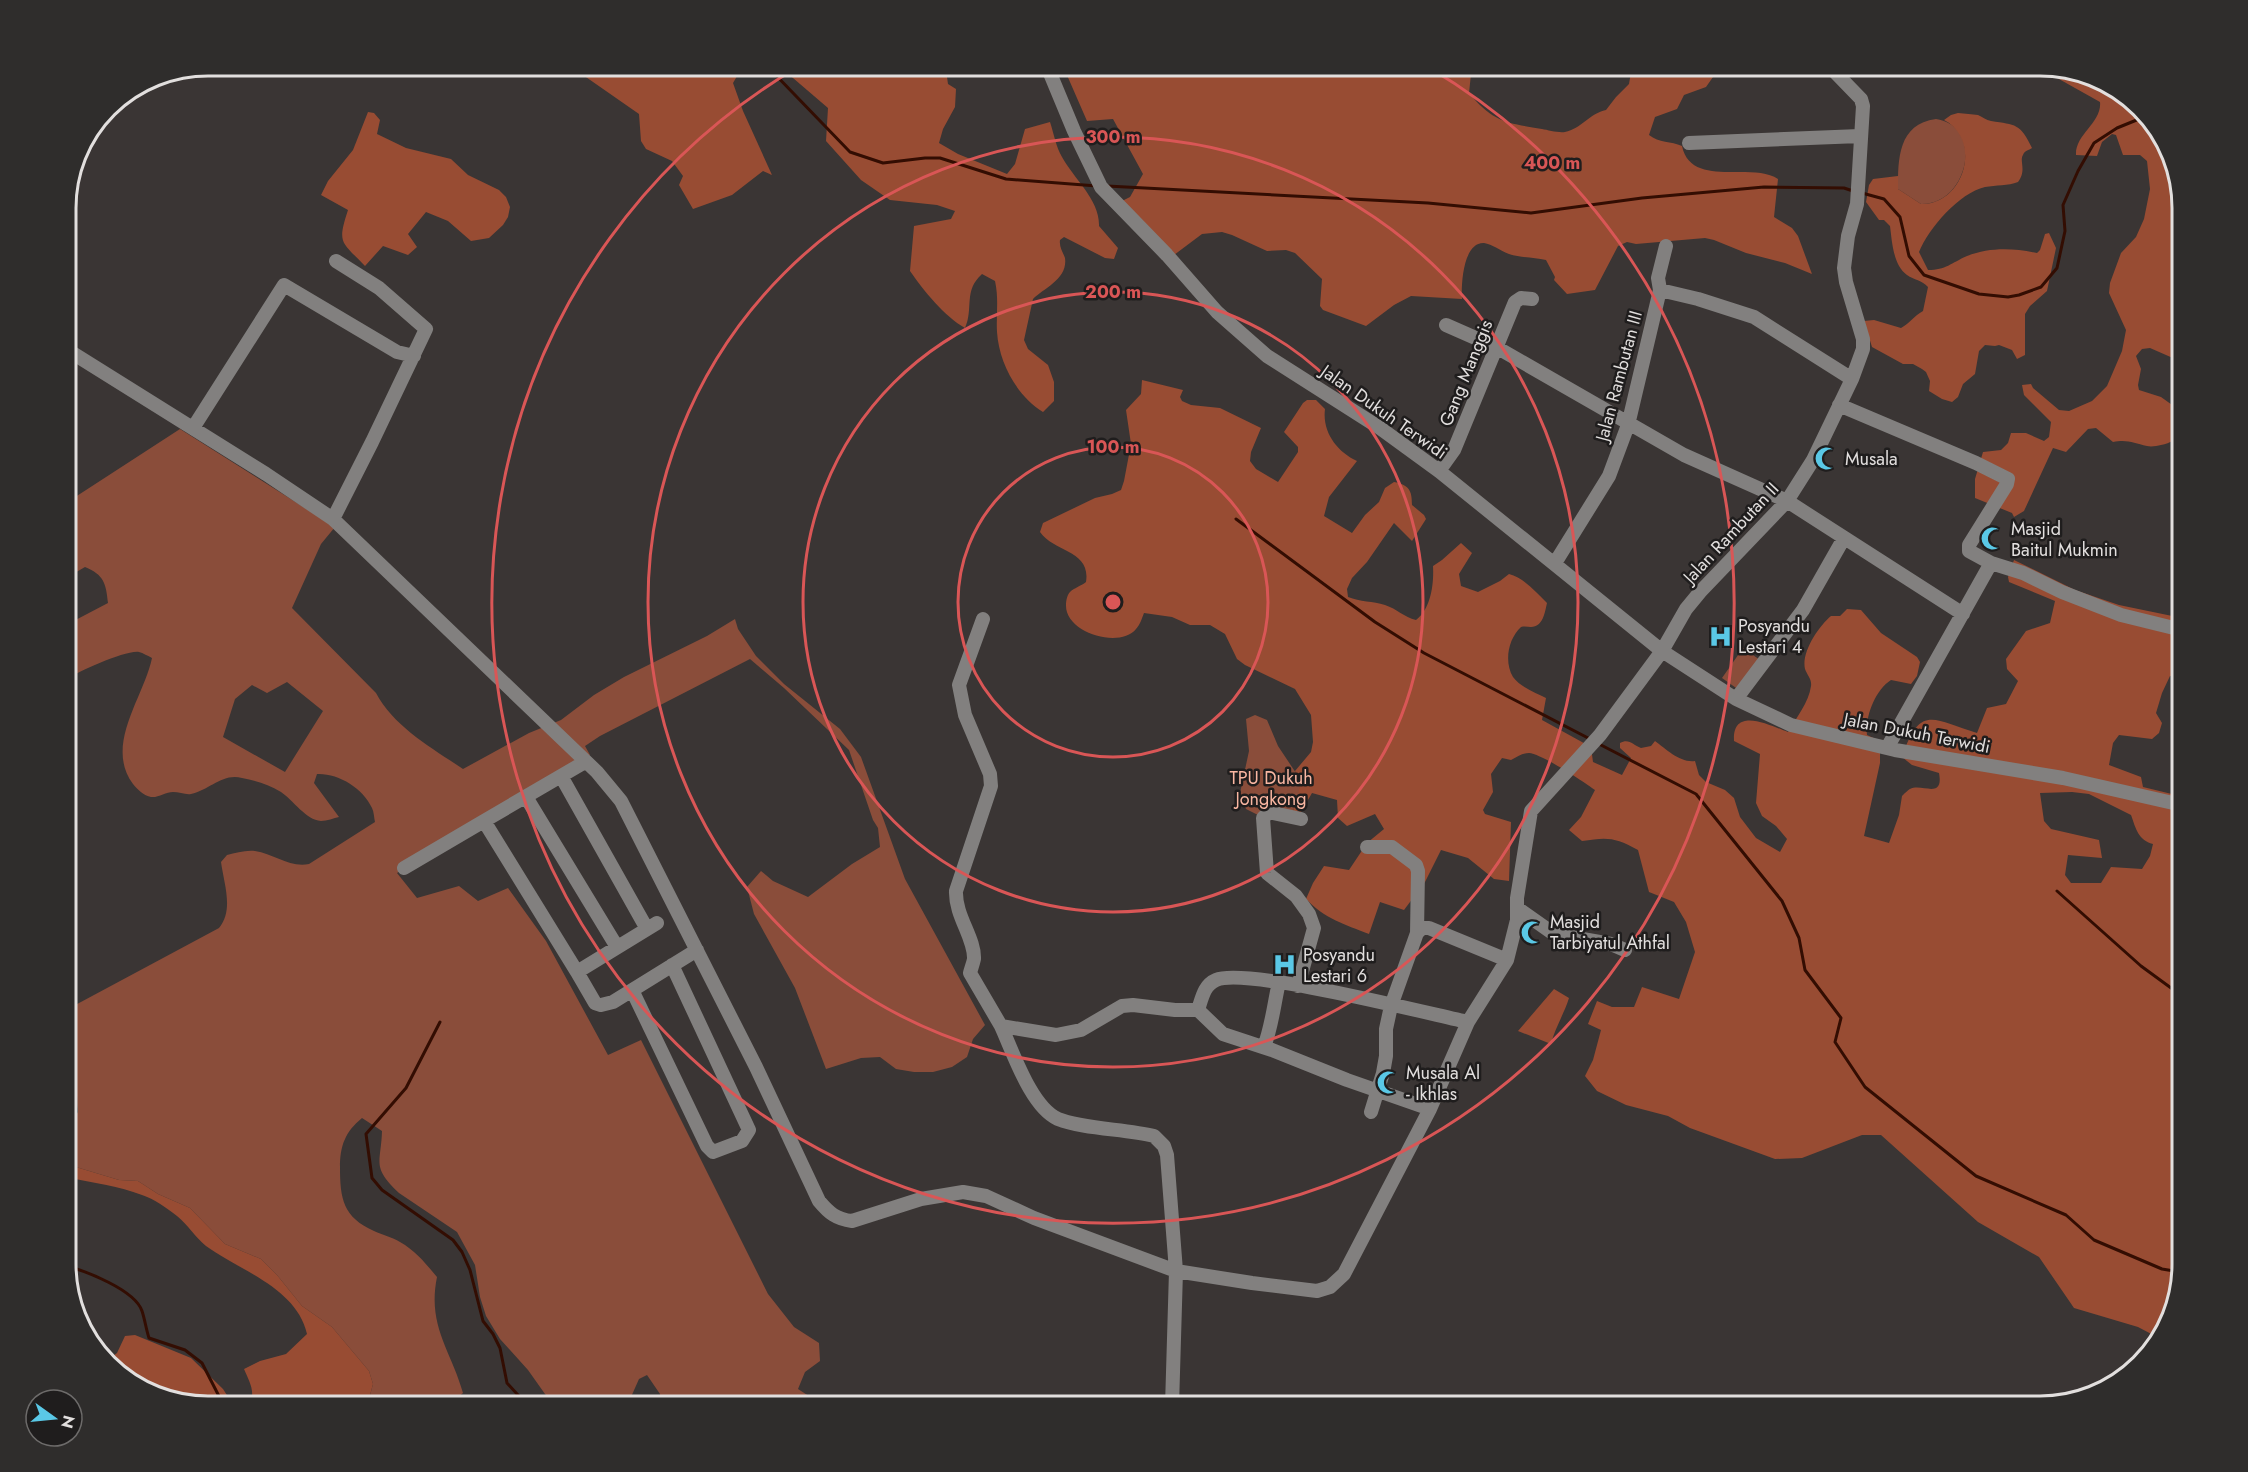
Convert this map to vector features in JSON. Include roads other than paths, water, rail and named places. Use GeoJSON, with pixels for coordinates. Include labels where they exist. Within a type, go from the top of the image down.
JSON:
{"type":"FeatureCollection","features":[{"type":"Feature","properties":{"kind":"street"},"geometry":{"type":"LineString","coordinates":[[1689,143],[1860,136],[1863,106],[1861,99],[1839,76]]}},
{"type":"Feature","properties":{"kind":"street","name":"Jalan Dukuh Terwidi"},"geometry":{"type":"LineString","coordinates":[[1051,77],[1099,184],[1167,255],[1217,312],[1267,356],[1380,428],[1439,471],[1662,651],[1736,699],[1791,725],[1887,748],[2063,778],[2172,803]]}},
{"type":"Feature","properties":{"kind":"street","name":"Jalan Rambutan II"},"geometry":{"type":"LineString","coordinates":[[1662,651],[1686,609],[1700,592],[1787,501],[1813,460],[1852,379],[1863,349],[1863,339],[1844,268],[1848,236],[1857,204],[1860,136]]}},
{"type":"Feature","properties":{"kind":"street","name":"Jalan Rambutan III"},"geometry":{"type":"LineString","coordinates":[[1555,563],[1609,476],[1628,424],[1660,290],[1658,278],[1666,246]]}},
{"type":"Feature","properties":{"kind":"street"},"geometry":{"type":"LineString","coordinates":[[333,519],[426,329],[379,288],[336,261]]}},
{"type":"Feature","properties":{"kind":"street"},"geometry":{"type":"LineString","coordinates":[[193,428],[284,285],[397,352],[414,356]]}},
{"type":"Feature","properties":{"kind":"street"},"geometry":{"type":"LineString","coordinates":[[1660,290],[1754,316],[1852,379]]}},
{"type":"Feature","properties":{"kind":"street","name":"Gang Manggis"},"geometry":{"type":"LineString","coordinates":[[1439,471],[1454,450],[1515,302],[1521,298],[1532,299]]}},
{"type":"Feature","properties":{"kind":"street"},"geometry":{"type":"LineString","coordinates":[[1446,325],[1496,346],[1684,455],[1787,501],[1962,614]]}},
{"type":"Feature","properties":{"kind":"street"},"geometry":{"type":"LineString","coordinates":[[77,355],[333,519],[597,772],[621,801],[756,1067],[819,1201],[830,1215],[842,1220],[852,1221],[921,1199],[963,1192],[986,1196],[1034,1218],[1176,1271],[1317,1291],[1330,1287],[1344,1274],[1430,1109],[1468,1022],[1507,960],[1517,920],[1516,908],[1531,811],[1600,735],[1662,651]]}},
{"type":"Feature","properties":{"kind":"street"},"geometry":{"type":"LineString","coordinates":[[1839,405],[2005,477],[2007,484],[1969,551],[1991,563],[2023,573],[2062,592],[2121,615],[2172,628]]}},
{"type":"Feature","properties":{"kind":"street"},"geometry":{"type":"LineString","coordinates":[[1736,699],[1803,610],[1844,538]]}},
{"type":"Feature","properties":{"kind":"street"},"geometry":{"type":"LineString","coordinates":[[1887,748],[1991,563]]}},
{"type":"Feature","properties":{"kind":"street"},"geometry":{"type":"LineString","coordinates":[[983,619],[959,685],[965,715],[990,774],[991,786],[956,891],[958,912],[974,958],[970,973],[1001,1026],[1038,1102],[1050,1114],[1072,1123],[1154,1136],[1164,1146],[1167,1155],[1176,1271],[1172,1396]]}},
{"type":"Feature","properties":{"kind":"street"},"geometry":{"type":"LineString","coordinates":[[404,868],[585,762]]}},
{"type":"Feature","properties":{"kind":"street"},"geometry":{"type":"LineString","coordinates":[[561,776],[652,926],[577,972]]}},
{"type":"Feature","properties":{"kind":"street"},"geometry":{"type":"LineString","coordinates":[[526,797],[617,947]]}},
{"type":"Feature","properties":{"kind":"street"},"geometry":{"type":"LineString","coordinates":[[1298,986],[1314,928],[1309,914],[1296,896],[1267,873],[1263,818],[1269,812],[1301,819]]}},
{"type":"Feature","properties":{"kind":"street"},"geometry":{"type":"LineString","coordinates":[[484,821],[596,1003],[601,1005],[613,1002],[697,950]]}},
{"type":"Feature","properties":{"kind":"street"},"geometry":{"type":"LineString","coordinates":[[1367,847],[1392,847],[1416,865],[1418,871],[1417,933],[1390,1005],[1386,1029],[1386,1056],[1371,1112]]}},
{"type":"Feature","properties":{"kind":"street"},"geometry":{"type":"LineString","coordinates":[[1516,908],[1554,934],[1611,944],[1625,950]]}},
{"type":"Feature","properties":{"kind":"street"},"geometry":{"type":"LineString","coordinates":[[1417,933],[1422,928],[1429,928],[1507,960]]}},
{"type":"Feature","properties":{"kind":"street"},"geometry":{"type":"LineString","coordinates":[[632,990],[706,1146],[713,1152],[742,1141],[749,1130],[672,965]]}},
{"type":"Feature","properties":{"kind":"street"},"geometry":{"type":"LineString","coordinates":[[1198,1010],[1204,990],[1210,983],[1217,979],[1238,978],[1279,982],[1468,1022]]}},
{"type":"Feature","properties":{"kind":"street"},"geometry":{"type":"LineString","coordinates":[[1264,1047],[1272,1024],[1271,1016],[1279,982]]}},
{"type":"Feature","properties":{"kind":"street"},"geometry":{"type":"LineString","coordinates":[[1001,1026],[1056,1035],[1081,1030],[1122,1006],[1198,1010],[1223,1034],[1430,1109]]}},
{"type":"Feature","properties":{"kind":"waterway"},"geometry":{"type":"LineString","coordinates":[[777,77],[850,152],[883,163],[940,158],[1006,179],[1097,186]]}},
{"type":"Feature","properties":{"kind":"waterway"},"geometry":{"type":"LineString","coordinates":[[1862,193],[1884,199],[1900,217],[1909,256],[1924,275],[1979,294],[2008,297],[2019,295],[2041,287],[2057,268],[2065,231],[2063,205],[2094,143],[2117,128],[2138,120]]}},
{"type":"Feature","properties":{"kind":"waterway"},"geometry":{"type":"LineString","coordinates":[[1107,186],[1428,203],[1531,213],[1642,198],[1764,187],[1844,188],[1853,191]]}},
{"type":"Feature","properties":{"kind":"waterway"},"geometry":{"type":"LineString","coordinates":[[1236,519],[1375,622],[1424,653],[1590,739]]}},
{"type":"Feature","properties":{"kind":"waterway"},"geometry":{"type":"LineString","coordinates":[[1599,744],[1696,794],[1782,901],[1799,938],[1805,970],[1841,1018],[1835,1042],[1865,1087],[1976,1176],[2066,1215],[2094,1240],[2162,1269],[2171,1271]]}},
{"type":"Feature","properties":{"kind":"waterway"},"geometry":{"type":"LineString","coordinates":[[2057,891],[2141,966],[2172,989]]}},
{"type":"Feature","properties":{"kind":"waterway"},"geometry":{"type":"LineString","coordinates":[[440,1022],[406,1088],[366,1134],[372,1178],[382,1190],[453,1240],[462,1252],[470,1270],[483,1321],[500,1348],[507,1383],[519,1396]]}},
{"type":"Feature","properties":{"kind":"waterway"},"geometry":{"type":"LineString","coordinates":[[77,1269],[109,1282],[138,1303],[149,1338],[185,1350],[202,1363],[219,1396]]}},
{"type":"Feature","properties":{"kind":"place","name":"Musala"},"geometry":{"type":"Point","coordinates":[1827,459]}},
{"type":"Feature","properties":{"kind":"place","name":"Masjid Baitul Mukmin"},"geometry":{"type":"Point","coordinates":[1993,539]}},
{"type":"Feature","properties":{"kind":"place","name":"Posyandu Lestari 4"},"geometry":{"type":"Point","coordinates":[1720,636]}},
{"type":"Feature","properties":{"kind":"place","name":"Masjid Tarbiyatul Athfal"},"geometry":{"type":"Point","coordinates":[1532,932]}},
{"type":"Feature","properties":{"kind":"place","name":"Posyandu Lestari 6"},"geometry":{"type":"Point","coordinates":[1285,965]}},
{"type":"Feature","properties":{"kind":"place","name":"Musala Al - Ikhlas"},"geometry":{"type":"Point","coordinates":[1388,1083]}},
{"type":"Feature","properties":{"kind":"park label","name":"TPU Dukuh Jongkong"},"geometry":{"type":"Point","coordinates":[1271,788]}}]}
